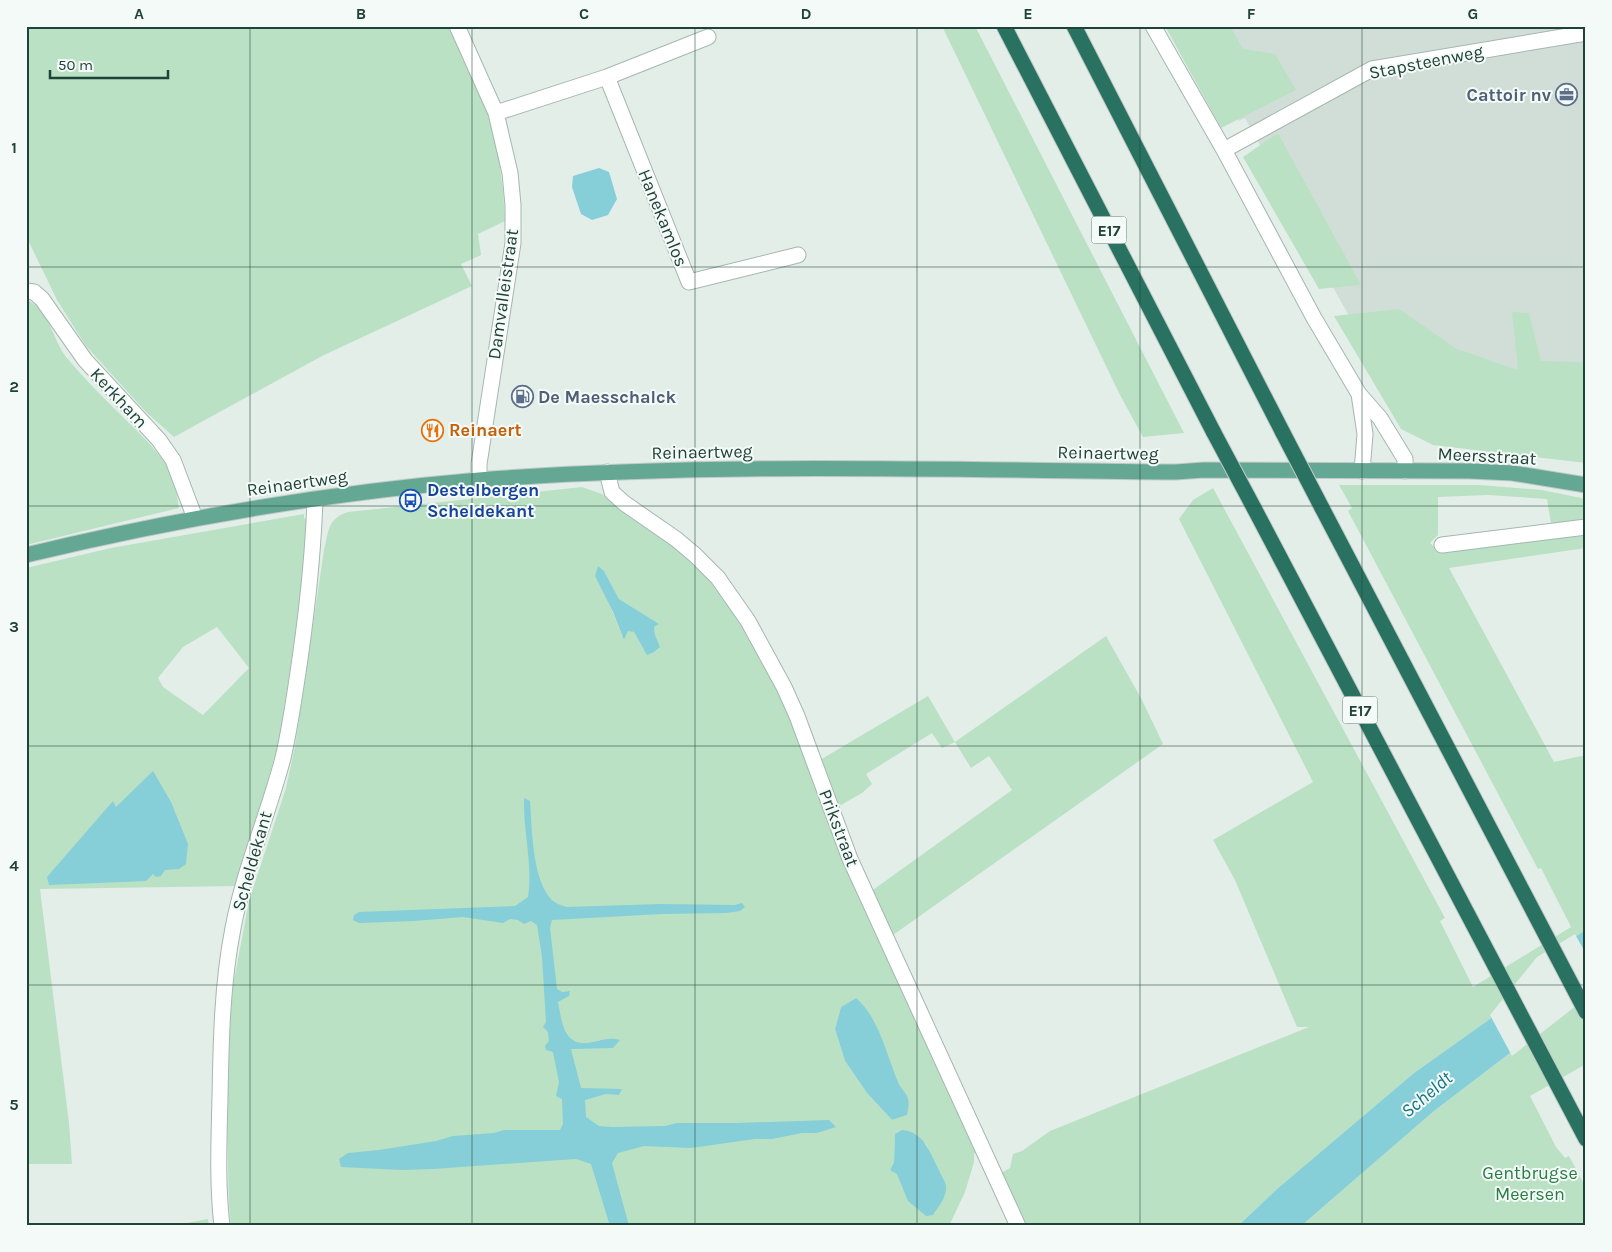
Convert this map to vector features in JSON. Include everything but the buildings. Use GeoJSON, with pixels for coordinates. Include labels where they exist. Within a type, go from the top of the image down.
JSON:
{"type":"FeatureCollection","features":[{"type":"Feature","properties":{"kind":"highway","name":"E17"},"geometry":{"type":"LineString","coordinates":[[1004,26],[1214,433],[1586,1139]]}},
{"type":"Feature","properties":{"kind":"highway"},"geometry":{"type":"LineString","coordinates":[[1074,26],[1283,433],[1586,1012]]}},
{"type":"Feature","properties":{"kind":"main road","name":"Reinaertweg"},"geometry":{"type":"LineString","coordinates":[[26,555],[90,539],[195,518],[315,499],[479,480],[607,472],[818,469],[1166,472],[1204,470],[1386,471]]}},
{"type":"Feature","properties":{"kind":"main road","name":"Meersstraat"},"geometry":{"type":"LineString","coordinates":[[1386,471],[1512,473],[1586,485]]}},
{"type":"Feature","properties":{"kind":"street","name":"Damvalleistraat"},"geometry":{"type":"LineString","coordinates":[[457,26],[496,114],[510,173],[513,205],[513,243],[479,464],[479,480]]}},
{"type":"Feature","properties":{"kind":"street"},"geometry":{"type":"LineString","coordinates":[[1153,26],[1224,150],[1314,318],[1359,394],[1380,418],[1405,459],[1405,471]]}},
{"type":"Feature","properties":{"kind":"street","name":"Stapsteenweg"},"geometry":{"type":"LineString","coordinates":[[1224,150],[1372,69],[1586,33]]}},
{"type":"Feature","properties":{"kind":"street"},"geometry":{"type":"LineString","coordinates":[[496,114],[607,77],[708,36]]}},
{"type":"Feature","properties":{"kind":"street","name":"Hanekamlos"},"geometry":{"type":"LineString","coordinates":[[607,77],[689,282],[798,255]]}},
{"type":"Feature","properties":{"kind":"street","name":"Kerkham"},"geometry":{"type":"LineString","coordinates":[[26,291],[34,292],[42,299],[84,360],[159,440],[173,460],[195,518]]}},
{"type":"Feature","properties":{"kind":"street"},"geometry":{"type":"LineString","coordinates":[[1359,394],[1365,434],[1362,471]]}},
{"type":"Feature","properties":{"kind":"street","name":"Prikstraat"},"geometry":{"type":"LineString","coordinates":[[607,472],[612,492],[624,504],[676,539],[718,578],[748,621],[784,686],[850,859],[1018,1226]]}},
{"type":"Feature","properties":{"kind":"street","name":"Scheldekant"},"geometry":{"type":"LineString","coordinates":[[222,1226],[219,1157],[224,998],[227,962],[233,926],[242,892],[283,758],[290,727],[303,640],[315,499]]}},
{"type":"Feature","properties":{"kind":"street"},"geometry":{"type":"LineString","coordinates":[[1442,545],[1586,527]]}},
{"type":"Feature","properties":{"kind":"shaded area"},"geometry":{"type":"Polygon","coordinates":[[[1187,26],[1586,26],[1586,449],[1398,403],[1280,193],[1261,147],[1245,118],[1239,121],[1187,26]]]}},
{"type":"Feature","properties":{"kind":"green space"},"geometry":{"type":"Polygon","coordinates":[[[26,26],[450,26],[495,130],[505,221],[478,234],[481,255],[461,264],[472,286],[322,356],[174,437],[146,412],[86,346],[57,300],[26,236],[26,26]]]}},
{"type":"Feature","properties":{"kind":"green space"},"geometry":{"type":"Polygon","coordinates":[[[942,26],[975,26],[1184,433],[1143,437],[1120,395],[942,26]]]}},
{"type":"Feature","properties":{"kind":"green space"},"geometry":{"type":"Polygon","coordinates":[[[1165,26],[1230,26],[1243,49],[1275,54],[1296,90],[1221,128],[1165,26]]]}},
{"type":"Feature","properties":{"kind":"green space"},"geometry":{"type":"Polygon","coordinates":[[[1278,133],[1361,285],[1319,289],[1243,157],[1278,133]]]}},
{"type":"Feature","properties":{"kind":"green space"},"geometry":{"type":"Polygon","coordinates":[[[26,300],[34,304],[46,317],[62,351],[74,367],[162,458],[174,480],[179,508],[26,545],[26,300]]]}},
{"type":"Feature","properties":{"kind":"green space"},"geometry":{"type":"Polygon","coordinates":[[[1399,309],[1457,349],[1518,370],[1512,312],[1529,313],[1541,361],[1584,362],[1586,351],[1586,463],[1433,445],[1401,429],[1334,316],[1399,309]]]}},
{"type":"Feature","properties":{"kind":"green space"},"geometry":{"type":"Polygon","coordinates":[[[1339,485],[1479,485],[1542,490],[1586,499],[1586,519],[1551,524],[1547,499],[1488,495],[1438,497],[1438,535],[1430,543],[1440,552],[1586,533],[1586,548],[1449,568],[1554,762],[1586,755],[1586,930],[1539,959],[1490,1019],[1414,1073],[1277,1189],[1238,1226],[1026,1226],[1001,1173],[1010,1168],[1013,1154],[1022,1151],[1050,1131],[1309,1027],[1297,1027],[1235,880],[1213,840],[1313,782],[1179,519],[1193,500],[1213,488],[1445,918],[1440,921],[1473,987],[1571,927],[1541,868],[1538,869],[1348,511],[1352,508],[1339,485]]]}},
{"type":"Feature","properties":{"kind":"green space"},"geometry":{"type":"Polygon","coordinates":[[[582,487],[602,494],[675,547],[696,565],[721,594],[749,638],[775,685],[870,892],[1012,790],[989,756],[971,768],[955,742],[1106,636],[1142,700],[1163,744],[893,935],[982,1136],[974,1155],[974,1162],[965,1192],[949,1226],[231,1226],[226,1079],[233,986],[249,901],[286,788],[295,746],[328,531],[336,518],[348,512],[582,487]],[[604,571],[606,596],[624,640],[628,630],[634,632],[647,654],[655,635],[654,627],[658,624],[619,599],[604,571]],[[856,998],[841,1007],[835,1029],[845,1061],[867,1093],[892,1120],[907,1115],[907,1096],[900,1086],[856,998]],[[895,1134],[894,1162],[890,1170],[946,1188],[926,1144],[895,1134]]]}},
{"type":"Feature","properties":{"kind":"green space"},"geometry":{"type":"Polygon","coordinates":[[[304,514],[304,518],[309,522],[297,624],[279,741],[238,886],[40,889],[69,1123],[72,1164],[26,1164],[26,568],[111,548],[304,514]],[[217,627],[183,647],[158,678],[163,687],[203,715],[249,668],[217,627]]]}},
{"type":"Feature","properties":{"kind":"green space"},"geometry":{"type":"Polygon","coordinates":[[[928,696],[955,742],[942,748],[932,733],[866,774],[872,784],[862,793],[841,805],[836,801],[820,760],[928,696]]]}},
{"type":"Feature","properties":{"kind":"green space","name":"Gentbrugse Meersen"},"geometry":{"type":"Polygon","coordinates":[[[1586,995],[1586,1064],[1530,1096],[1556,1147],[1565,1158],[1569,1156],[1586,1188],[1586,1226],[1301,1226],[1434,1111],[1586,995]]]}},
{"type":"Feature","properties":{"kind":"green space"},"geometry":{"type":"Polygon","coordinates":[[[208,1219],[209,1226],[146,1226],[176,1225],[208,1219]]]}},
{"type":"Feature","properties":{"kind":"water"},"geometry":{"type":"Polygon","coordinates":[[[599,168],[609,172],[617,199],[608,215],[592,220],[581,214],[572,187],[573,176],[599,168]]]}},
{"type":"Feature","properties":{"kind":"water"},"geometry":{"type":"Polygon","coordinates":[[[598,566],[604,571],[619,599],[659,624],[654,627],[660,647],[654,652],[647,655],[634,632],[628,631],[624,640],[613,612],[595,576],[598,566]]]}},
{"type":"Feature","properties":{"kind":"water"},"geometry":{"type":"Polygon","coordinates":[[[153,771],[171,802],[188,844],[186,864],[179,869],[165,870],[161,876],[156,877],[153,874],[146,881],[49,885],[47,877],[113,801],[116,807],[153,771]]]}},
{"type":"Feature","properties":{"kind":"water"},"geometry":{"type":"Polygon","coordinates":[[[524,798],[530,801],[535,856],[542,885],[557,904],[567,907],[661,904],[735,905],[742,903],[745,907],[740,911],[726,913],[662,914],[552,920],[550,928],[557,989],[562,992],[570,991],[569,996],[558,1002],[566,1032],[576,1042],[620,1040],[613,1048],[571,1049],[581,1088],[622,1089],[619,1095],[606,1094],[585,1100],[586,1117],[599,1126],[612,1127],[665,1126],[677,1123],[829,1120],[836,1127],[817,1133],[802,1133],[772,1139],[755,1139],[691,1148],[644,1146],[618,1153],[612,1163],[629,1226],[610,1226],[591,1164],[576,1159],[433,1169],[402,1170],[341,1167],[339,1159],[348,1153],[379,1150],[436,1141],[453,1136],[494,1133],[504,1130],[560,1130],[563,1124],[562,1099],[556,1096],[559,1082],[553,1052],[546,1050],[545,1046],[549,1041],[548,1032],[543,1027],[546,1022],[542,957],[537,925],[531,921],[524,924],[518,920],[510,919],[503,923],[463,917],[359,923],[353,920],[354,915],[359,912],[515,906],[528,897],[529,860],[524,798]]]}},
{"type":"Feature","properties":{"kind":"water","name":"Scheldt"},"geometry":{"type":"Polygon","coordinates":[[[1586,930],[1586,995],[1434,1111],[1301,1226],[1238,1226],[1277,1189],[1414,1073],[1490,1019],[1539,959],[1586,930]]]}},
{"type":"Feature","properties":{"kind":"water"},"geometry":{"type":"Polygon","coordinates":[[[856,998],[871,1016],[882,1038],[899,1084],[907,1096],[909,1104],[907,1115],[892,1120],[867,1093],[845,1061],[835,1029],[841,1007],[856,998]]]}},
{"type":"Feature","properties":{"kind":"water"},"geometry":{"type":"Polygon","coordinates":[[[902,1130],[916,1134],[925,1143],[946,1186],[944,1198],[933,1215],[926,1216],[908,1201],[897,1174],[890,1170],[894,1162],[895,1134],[902,1130]]]}},
{"type":"Feature","properties":{"kind":"pier"},"geometry":{"type":"Polygon","coordinates":[[[1575,934],[1586,954],[1586,998],[1512,1056],[1490,1015],[1537,957],[1575,934]]]}},
{"type":"Feature","properties":{"kind":"place","name":"Cattoir nv"},"geometry":{"type":"Point","coordinates":[1567,95]}},
{"type":"Feature","properties":{"kind":"place","name":"De Maesschalck"},"geometry":{"type":"Point","coordinates":[522,397]}},
{"type":"Feature","properties":{"kind":"place","name":"Reinaert"},"geometry":{"type":"Point","coordinates":[433,430]}},
{"type":"Feature","properties":{"kind":"place","name":"Destelbergen Scheldekant"},"geometry":{"type":"Point","coordinates":[411,500]}}]}
